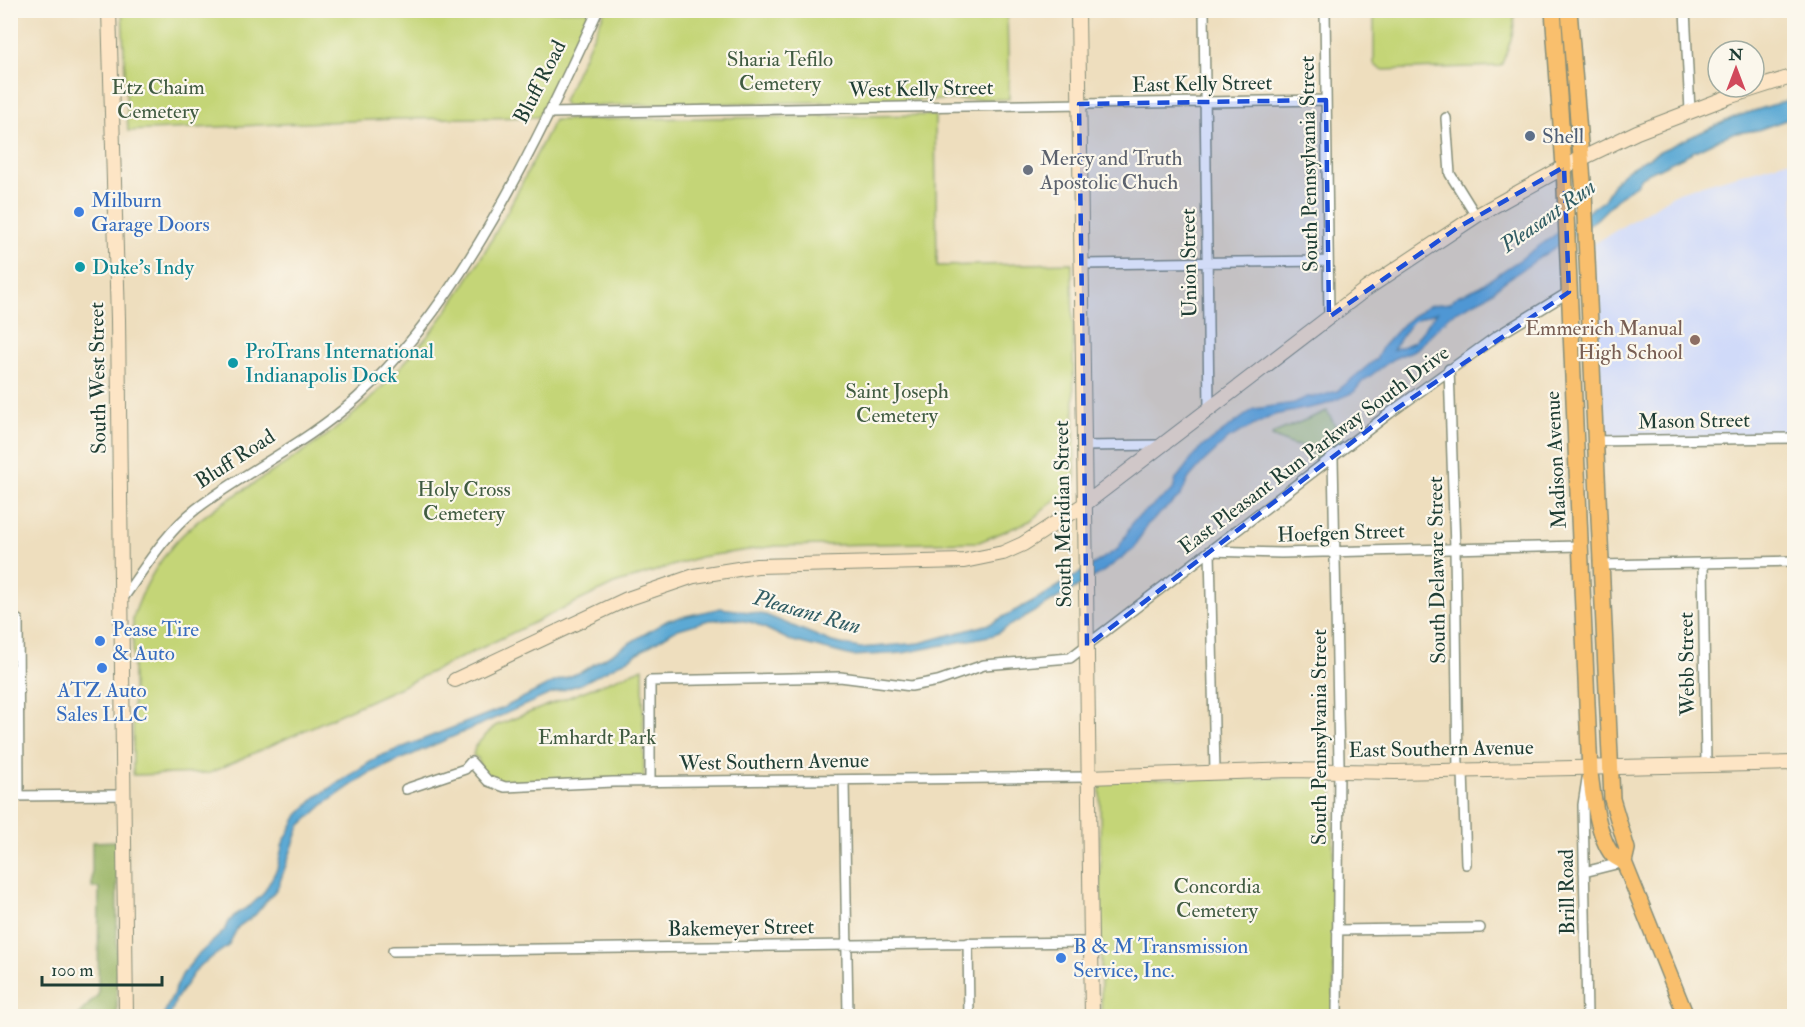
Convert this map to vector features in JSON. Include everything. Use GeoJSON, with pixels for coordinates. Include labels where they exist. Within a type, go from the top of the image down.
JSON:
{"type":"FeatureCollection","features":[{"type":"Feature","properties":{"kind":"main road","name":"Madison Avenue"},"geometry":{"type":"LineString","coordinates":[[1553,10],[1564,167],[1593,801],[1612,854],[1624,862],[1686,1017]]}},
{"type":"Feature","properties":{"kind":"main road","name":"Madison Avenue"},"geometry":{"type":"LineString","coordinates":[[1569,10],[1579,159],[1584,193],[1609,767],[1612,799],[1628,849],[1624,862]]}},
{"type":"Feature","properties":{"kind":"street","name":"South West Street"},"geometry":{"type":"LineString","coordinates":[[109,10],[117,257],[121,601]]}},
{"type":"Feature","properties":{"kind":"street","name":"Bluff Road"},"geometry":{"type":"LineString","coordinates":[[121,601],[165,540],[195,510],[323,425],[356,399],[396,357],[464,264],[491,220],[548,113],[598,10]]}},
{"type":"Feature","properties":{"kind":"street","name":"South Meridian Street"},"geometry":{"type":"LineString","coordinates":[[1078,10],[1092,1017]]}},
{"type":"Feature","properties":{"kind":"street","name":"Union Street"},"geometry":{"type":"LineString","coordinates":[[1204,10],[1209,408]]}},
{"type":"Feature","properties":{"kind":"street","name":"South Pennsylvania Street"},"geometry":{"type":"LineString","coordinates":[[1325,10],[1329,317]]}},
{"type":"Feature","properties":{"kind":"street"},"geometry":{"type":"LineString","coordinates":[[1685,10],[1690,111]]}},
{"type":"Feature","properties":{"kind":"street"},"geometry":{"type":"LineString","coordinates":[[455,680],[634,597],[694,576],[757,566],[949,562],[978,559],[1003,553],[1040,536],[1085,504],[1329,317],[1402,264],[1476,216],[1579,159],[1690,111],[1794,76]]}},
{"type":"Feature","properties":{"kind":"street","name":"East Kelly Street"},"geometry":{"type":"LineString","coordinates":[[1079,104],[1326,100]]}},
{"type":"Feature","properties":{"kind":"street","name":"West Kelly Street"},"geometry":{"type":"LineString","coordinates":[[548,113],[1079,104]]}},
{"type":"Feature","properties":{"kind":"street"},"geometry":{"type":"LineString","coordinates":[[1446,118],[1450,174],[1476,216]]}},
{"type":"Feature","properties":{"kind":"street"},"geometry":{"type":"LineString","coordinates":[[1081,264],[1328,261]]}},
{"type":"Feature","properties":{"kind":"street","name":"East Pleasant Run Parkway South Drive"},"geometry":{"type":"LineString","coordinates":[[650,782],[650,681],[840,677],[915,685],[984,665],[1065,660],[1087,646],[1449,369],[1569,292]]}},
{"type":"Feature","properties":{"kind":"street","name":"South Delaware Street"},"geometry":{"type":"LineString","coordinates":[[1449,369],[1460,771],[1466,864]]}},
{"type":"Feature","properties":{"kind":"street","name":"Mason Street"},"geometry":{"type":"LineString","coordinates":[[1594,441],[1794,438]]}},
{"type":"Feature","properties":{"kind":"street"},"geometry":{"type":"LineString","coordinates":[[1083,446],[1162,445]]}},
{"type":"Feature","properties":{"kind":"street","name":"South Pennsylvania Street"},"geometry":{"type":"LineString","coordinates":[[1333,458],[1339,762],[1337,772],[1337,1017]]}},
{"type":"Feature","properties":{"kind":"street","name":"Hoefgen Street"},"geometry":{"type":"LineString","coordinates":[[1210,552],[1580,546]]}},
{"type":"Feature","properties":{"kind":"street"},"geometry":{"type":"LineString","coordinates":[[1210,552],[1215,772]]}},
{"type":"Feature","properties":{"kind":"street"},"geometry":{"type":"LineString","coordinates":[[1600,565],[1794,561]]}},
{"type":"Feature","properties":{"kind":"street","name":"Webb Street"},"geometry":{"type":"LineString","coordinates":[[1703,563],[1706,765]]}},
{"type":"Feature","properties":{"kind":"street"},"geometry":{"type":"LineString","coordinates":[[121,601],[126,1017]]}},
{"type":"Feature","properties":{"kind":"street"},"geometry":{"type":"LineString","coordinates":[[18,620],[15,796],[124,795]]}},
{"type":"Feature","properties":{"kind":"street","name":"West Southern Avenue"},"geometry":{"type":"LineString","coordinates":[[406,789],[465,769],[471,762],[488,781],[505,787],[650,782],[1088,777]]}},
{"type":"Feature","properties":{"kind":"street","name":"East Southern Avenue"},"geometry":{"type":"LineString","coordinates":[[1088,777],[1290,770],[1460,771],[1794,763]]}},
{"type":"Feature","properties":{"kind":"street","name":"Brill Road"},"geometry":{"type":"LineString","coordinates":[[1587,1017],[1582,805],[1590,768]]}},
{"type":"Feature","properties":{"kind":"street"},"geometry":{"type":"LineString","coordinates":[[844,780],[848,1017]]}},
{"type":"Feature","properties":{"kind":"street"},"geometry":{"type":"LineString","coordinates":[[1584,872],[1624,862]]}},
{"type":"Feature","properties":{"kind":"street"},"geometry":{"type":"LineString","coordinates":[[1337,930],[1480,928]]}},
{"type":"Feature","properties":{"kind":"street","name":"Bakemeyer Street"},"geometry":{"type":"LineString","coordinates":[[393,951],[1090,942]]}},
{"type":"Feature","properties":{"kind":"street"},"geometry":{"type":"LineString","coordinates":[[968,943],[969,1017]]}},
{"type":"Feature","properties":{"kind":"highlighted area"},"geometry":{"type":"Polygon","coordinates":[[[1326,100],[1329,317],[1457,228],[1564,167],[1569,292],[1390,413],[1087,646],[1079,104],[1326,100]]]}},
{"type":"Feature","properties":{"kind":"shaded area","name":"Emmerich Manual High School"},"geometry":{"type":"Polygon","coordinates":[[[1794,159],[1794,437],[1596,438],[1594,244],[1678,192],[1794,159]]]}},
{"type":"Feature","properties":{"kind":"green space","name":"Etz Chaim Cemetery"},"geometry":{"type":"Polygon","coordinates":[[[122,10],[590,11],[538,117],[393,119],[128,131],[122,10]]]}},
{"type":"Feature","properties":{"kind":"green space","name":"Sharia Tefilo Cemetery"},"geometry":{"type":"Polygon","coordinates":[[[605,11],[1007,11],[1009,99],[566,106],[563,101],[605,11]]]}},
{"type":"Feature","properties":{"kind":"green space"},"geometry":{"type":"Polygon","coordinates":[[[1374,11],[1514,11],[1514,25],[1501,66],[1381,70],[1374,64],[1374,11]]]}},
{"type":"Feature","properties":{"kind":"green space","name":"Holy Cross Cemetery"},"geometry":{"type":"Polygon","coordinates":[[[935,115],[937,266],[1072,263],[1075,483],[1030,521],[979,542],[776,546],[700,557],[614,584],[398,688],[210,773],[133,775],[133,618],[155,570],[174,544],[200,519],[334,430],[366,403],[415,351],[452,304],[484,253],[554,120],[935,115]]]}},
{"type":"Feature","properties":{"kind":"green space"},"geometry":{"type":"Polygon","coordinates":[[[1327,411],[1343,440],[1316,461],[1306,447],[1293,445],[1272,436],[1274,433],[1327,411]]]}},
{"type":"Feature","properties":{"kind":"green space","name":"Emhardt Park"},"geometry":{"type":"Polygon","coordinates":[[[643,668],[644,780],[493,783],[480,769],[478,758],[473,756],[475,746],[495,726],[643,668]]]}},
{"type":"Feature","properties":{"kind":"green space","name":"Concordia Cemetery"},"geometry":{"type":"Polygon","coordinates":[[[1333,777],[1334,1016],[1101,1016],[1100,779],[1333,777]]]}},
{"type":"Feature","properties":{"kind":"green space"},"geometry":{"type":"Polygon","coordinates":[[[117,841],[117,1016],[77,1016],[98,995],[99,888],[92,888],[92,842],[117,841]]]}},
{"type":"Feature","properties":{"kind":"water","name":"Pleasant Run"},"geometry":{"type":"Polygon","coordinates":[[[1794,98],[1794,117],[1758,130],[1730,134],[1641,177],[1636,185],[1621,195],[1597,219],[1487,296],[1450,315],[1417,349],[1393,359],[1362,382],[1354,392],[1324,405],[1274,415],[1229,438],[1189,478],[1181,495],[1147,525],[1134,549],[1101,573],[994,635],[903,653],[852,656],[789,640],[754,623],[734,619],[709,620],[675,630],[630,658],[581,684],[548,695],[368,774],[323,805],[300,826],[278,887],[255,915],[238,927],[228,946],[198,967],[176,999],[170,1016],[163,1016],[182,975],[196,957],[224,931],[228,922],[263,894],[277,869],[283,843],[298,815],[316,797],[378,757],[503,708],[552,683],[581,672],[668,620],[721,608],[766,615],[832,642],[860,648],[920,643],[990,624],[1046,594],[1118,549],[1134,520],[1173,490],[1176,479],[1199,449],[1254,409],[1294,403],[1307,397],[1337,391],[1376,359],[1383,346],[1403,324],[1427,306],[1449,303],[1457,296],[1477,288],[1604,200],[1616,180],[1627,170],[1660,151],[1732,118],[1794,98]],[[1437,312],[1412,321],[1393,350],[1414,342],[1437,312]]]}},
{"type":"Feature","properties":{"kind":"waterway","name":"Pleasant Run"},"geometry":{"type":"LineString","coordinates":[[1408,325],[1420,316]]}},
{"type":"Feature","properties":{"kind":"railway"},"geometry":{"type":"LineString","coordinates":[[10,25],[18,10]]}},
{"type":"Feature","properties":{"kind":"place","name":"Shell"},"geometry":{"type":"Point","coordinates":[1530,136]}},
{"type":"Feature","properties":{"kind":"place","name":"Mercy and Truth Apostolic Chuch"},"geometry":{"type":"Point","coordinates":[1028,170]}},
{"type":"Feature","properties":{"kind":"place","name":"Milburn Garage Doors"},"geometry":{"type":"Point","coordinates":[79,212]}},
{"type":"Feature","properties":{"kind":"place","name":"Duke’s Indy"},"geometry":{"type":"Point","coordinates":[80,267]}},
{"type":"Feature","properties":{"kind":"place","name":"Emmerich Manual High School"},"geometry":{"type":"Point","coordinates":[1695,340]}},
{"type":"Feature","properties":{"kind":"place","name":"ProTrans International Indianapolis Dock"},"geometry":{"type":"Point","coordinates":[233,363]}},
{"type":"Feature","properties":{"kind":"place","name":"Pease Tire & Auto"},"geometry":{"type":"Point","coordinates":[100,641]}},
{"type":"Feature","properties":{"kind":"place","name":"ATZ Auto Sales LLC"},"geometry":{"type":"Point","coordinates":[102,668]}},
{"type":"Feature","properties":{"kind":"place","name":"B & M Transmission Service, Inc."},"geometry":{"type":"Point","coordinates":[1061,958]}},
{"type":"Feature","properties":{"kind":"park label","name":"Saint Joseph Cemetery"},"geometry":{"type":"Point","coordinates":[897,403]}}]}
